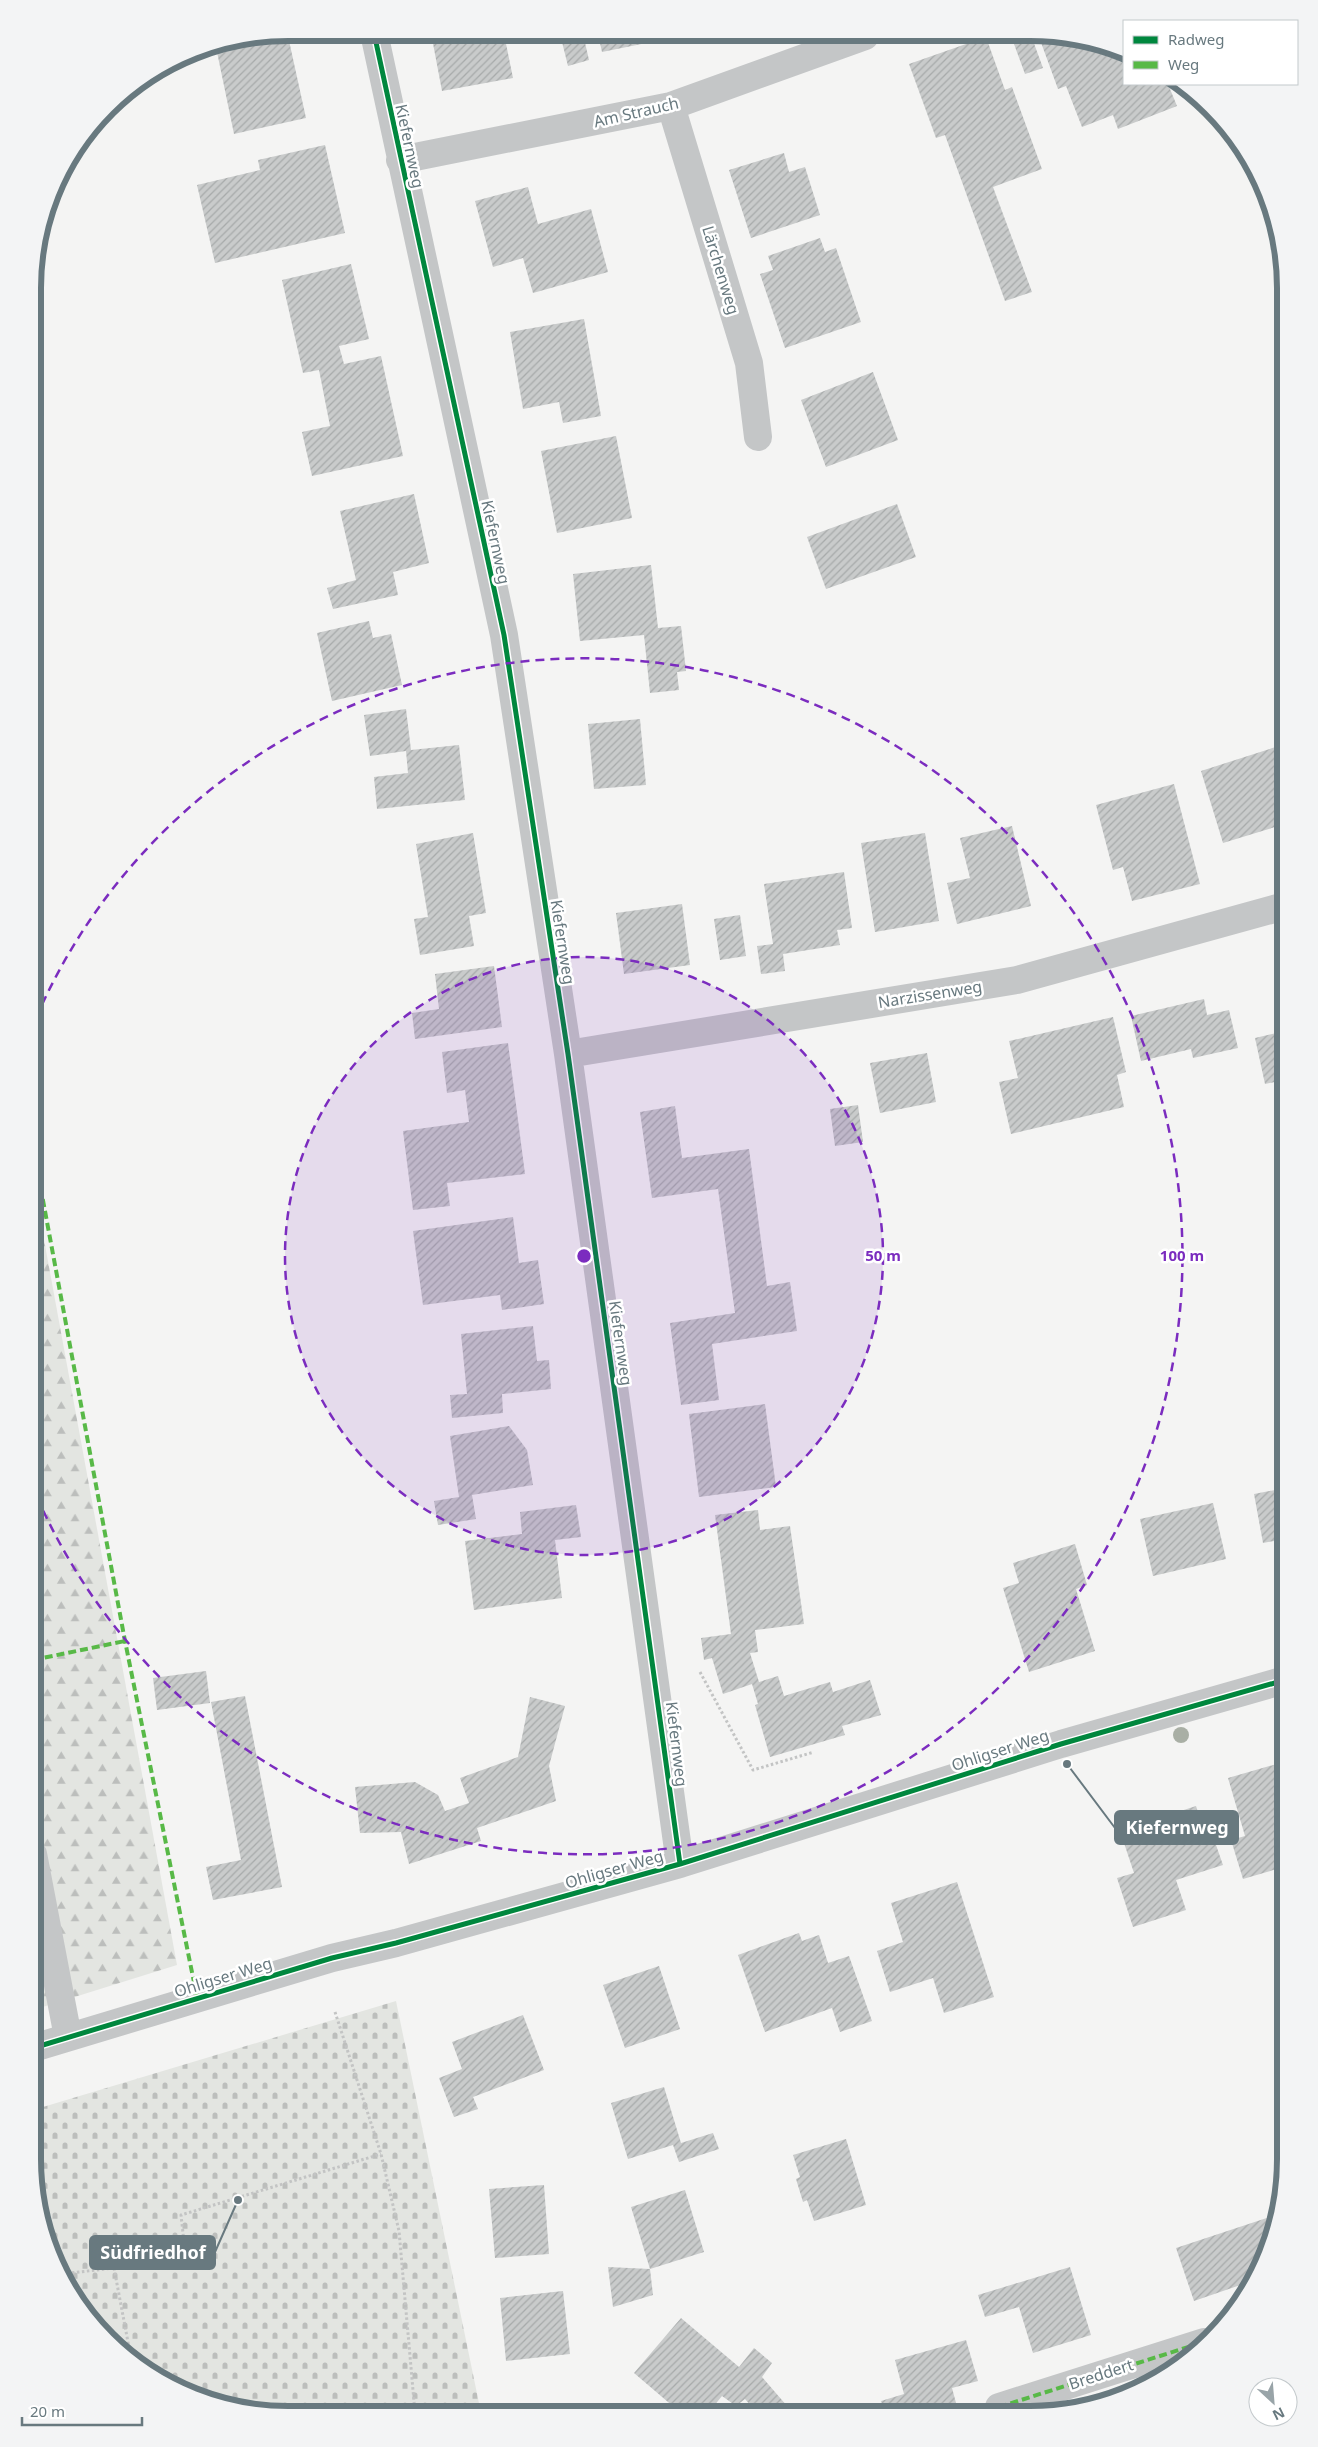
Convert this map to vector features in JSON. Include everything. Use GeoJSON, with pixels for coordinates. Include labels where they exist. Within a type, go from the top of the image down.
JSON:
{"type":"FeatureCollection","features":[{"type":"Feature","properties":{"kind":"street","name":"Kiefernweg"},"geometry":{"type":"LineString","coordinates":[[376,41],[504,635],[568,1054],[680,1864]]}},
{"type":"Feature","properties":{"kind":"street","name":"Am Strauch"},"geometry":{"type":"LineString","coordinates":[[400,160],[671,106],[851,41]]}},
{"type":"Feature","properties":{"kind":"street","name":"Lärchenweg"},"geometry":{"type":"LineString","coordinates":[[671,106],[749,363],[758,437]]}},
{"type":"Feature","properties":{"kind":"street","name":"Narzissenweg"},"geometry":{"type":"LineString","coordinates":[[568,1054],[1017,980],[1277,908]]}},
{"type":"Feature","properties":{"kind":"street","name":"Ohligser Weg"},"geometry":{"type":"LineString","coordinates":[[41,2045],[305,1965],[396,1943],[680,1864],[1061,1744],[1277,1682]]}},
{"type":"Feature","properties":{"kind":"street"},"geometry":{"type":"LineString","coordinates":[[41,1896],[68,2037]]}},
{"type":"Feature","properties":{"kind":"street","name":"Breddert"},"geometry":{"type":"LineString","coordinates":[[999,2406],[1190,2346]]}},
{"type":"Feature","properties":{"kind":"path"},"geometry":{"type":"LineString","coordinates":[[700,1672],[753,1770],[814,1752]]}},
{"type":"Feature","properties":{"kind":"path"},"geometry":{"type":"LineString","coordinates":[[335,2012],[381,2154],[399,2232],[414,2406]]}},
{"type":"Feature","properties":{"kind":"path"},"geometry":{"type":"LineString","coordinates":[[70,2273],[114,2268],[185,2251],[181,2215],[381,2154]]}},
{"type":"Feature","properties":{"kind":"path"},"geometry":{"type":"LineString","coordinates":[[114,2268],[129,2347]]}},
{"type":"Feature","properties":{"kind":"green space"},"geometry":{"type":"Polygon","coordinates":[[[41,1223],[177,1965],[41,2008],[41,1223]]]}},
{"type":"Feature","properties":{"kind":"green space"},"geometry":{"type":"Polygon","coordinates":[[[396,2001],[480,2406],[288,2406],[256,2404],[209,2393],[165,2373],[151,2364],[125,2344],[92,2309],[74,2282],[60,2253],[54,2238],[43,2191],[41,2108],[396,2001]]]}},
{"type":"Feature","properties":{"kind":"building"},"geometry":{"type":"Polygon","coordinates":[[[289,41],[306,118],[234,134],[217,52],[257,43],[289,41]]]}},
{"type":"Feature","properties":{"kind":"building"},"geometry":{"type":"Polygon","coordinates":[[[433,41],[505,41],[513,78],[442,91],[433,41]]]}},
{"type":"Feature","properties":{"kind":"building"},"geometry":{"type":"Polygon","coordinates":[[[562,41],[585,41],[589,60],[568,66],[562,41]]]}},
{"type":"Feature","properties":{"kind":"building"},"geometry":{"type":"Polygon","coordinates":[[[600,41],[656,41],[602,52],[600,41]]]}},
{"type":"Feature","properties":{"kind":"building"},"geometry":{"type":"Polygon","coordinates":[[[975,41],[987,41],[1005,90],[1012,87],[1042,169],[993,187],[1032,292],[1005,301],[945,135],[936,138],[909,64],[975,41]]]}},
{"type":"Feature","properties":{"kind":"building"},"geometry":{"type":"Polygon","coordinates":[[[1023,41],[1033,41],[1043,68],[1025,74],[1014,44],[1023,41]]]}},
{"type":"Feature","properties":{"kind":"building"},"geometry":{"type":"Polygon","coordinates":[[[1041,42],[1078,46],[1123,60],[1123,85],[1168,85],[1177,106],[1118,129],[1113,115],[1082,127],[1066,86],[1058,89],[1041,42]]]}},
{"type":"Feature","properties":{"kind":"building"},"geometry":{"type":"Polygon","coordinates":[[[325,145],[345,233],[215,263],[197,185],[260,170],[258,160],[325,145]]]}},
{"type":"Feature","properties":{"kind":"building"},"geometry":{"type":"Polygon","coordinates":[[[784,153],[789,172],[805,167],[820,215],[751,238],[729,170],[784,153]]]}},
{"type":"Feature","properties":{"kind":"building"},"geometry":{"type":"Polygon","coordinates":[[[528,187],[538,224],[591,209],[608,272],[533,293],[523,258],[493,267],[475,201],[528,187]]]}},
{"type":"Feature","properties":{"kind":"building"},"geometry":{"type":"Polygon","coordinates":[[[820,238],[825,252],[836,248],[861,322],[785,348],[760,274],[773,270],[768,256],[820,238]]]}},
{"type":"Feature","properties":{"kind":"building"},"geometry":{"type":"Polygon","coordinates":[[[351,264],[369,339],[339,346],[344,364],[381,356],[403,456],[312,476],[302,432],[330,426],[319,370],[303,373],[282,280],[351,264]]]}},
{"type":"Feature","properties":{"kind":"building"},"geometry":{"type":"Polygon","coordinates":[[[584,319],[601,416],[563,423],[559,402],[523,409],[510,332],[584,319]]]}},
{"type":"Feature","properties":{"kind":"building"},"geometry":{"type":"Polygon","coordinates":[[[873,372],[898,440],[826,467],[801,400],[873,372]]]}},
{"type":"Feature","properties":{"kind":"building"},"geometry":{"type":"Polygon","coordinates":[[[616,436],[632,518],[557,533],[541,451],[616,436]]]}},
{"type":"Feature","properties":{"kind":"building"},"geometry":{"type":"Polygon","coordinates":[[[414,494],[429,563],[393,572],[398,595],[333,609],[327,588],[356,580],[340,511],[414,494]]]}},
{"type":"Feature","properties":{"kind":"building"},"geometry":{"type":"Polygon","coordinates":[[[897,504],[916,557],[826,589],[807,537],[897,504]]]}},
{"type":"Feature","properties":{"kind":"building"},"geometry":{"type":"Polygon","coordinates":[[[651,565],[658,628],[681,626],[686,671],[677,672],[679,690],[650,693],[644,635],[580,641],[573,574],[651,565]]]}},
{"type":"Feature","properties":{"kind":"building"},"geometry":{"type":"Polygon","coordinates":[[[369,621],[373,638],[391,634],[402,685],[332,701],[317,633],[369,621]]]}},
{"type":"Feature","properties":{"kind":"building"},"geometry":{"type":"Polygon","coordinates":[[[406,709],[411,750],[459,745],[465,800],[377,809],[374,777],[408,773],[406,751],[370,756],[364,715],[406,709]]]}},
{"type":"Feature","properties":{"kind":"building"},"geometry":{"type":"Polygon","coordinates":[[[640,719],[646,785],[594,789],[588,724],[640,719]]]}},
{"type":"Feature","properties":{"kind":"building"},"geometry":{"type":"Polygon","coordinates":[[[1277,747],[1277,826],[1223,843],[1201,771],[1277,747]]]}},
{"type":"Feature","properties":{"kind":"building"},"geometry":{"type":"Polygon","coordinates":[[[1174,784],[1200,884],[1132,901],[1123,867],[1113,870],[1096,805],[1174,784]]]}},
{"type":"Feature","properties":{"kind":"building"},"geometry":{"type":"Polygon","coordinates":[[[1012,826],[1031,906],[957,924],[947,883],[970,878],[960,838],[1012,826]]]}},
{"type":"Feature","properties":{"kind":"building"},"geometry":{"type":"Polygon","coordinates":[[[473,833],[486,913],[469,916],[474,946],[420,955],[414,919],[428,917],[416,844],[473,833]]]}},
{"type":"Feature","properties":{"kind":"building"},"geometry":{"type":"Polygon","coordinates":[[[925,833],[939,921],[875,932],[861,843],[925,833]]]}},
{"type":"Feature","properties":{"kind":"building"},"geometry":{"type":"Polygon","coordinates":[[[844,872],[852,928],[837,930],[840,945],[783,954],[785,971],[761,974],[757,946],[773,944],[764,884],[844,872]]]}},
{"type":"Feature","properties":{"kind":"building"},"geometry":{"type":"Polygon","coordinates":[[[682,904],[690,965],[624,974],[616,913],[682,904]]]}},
{"type":"Feature","properties":{"kind":"building"},"geometry":{"type":"Polygon","coordinates":[[[740,915],[746,956],[720,960],[714,919],[740,915]]]}},
{"type":"Feature","properties":{"kind":"building"},"geometry":{"type":"Polygon","coordinates":[[[494,966],[502,1027],[415,1039],[412,1013],[439,1009],[435,974],[494,966]]]}},
{"type":"Feature","properties":{"kind":"building"},"geometry":{"type":"Polygon","coordinates":[[[1204,999],[1207,1015],[1229,1010],[1238,1048],[1193,1058],[1191,1049],[1141,1061],[1131,1016],[1204,999]]]}},
{"type":"Feature","properties":{"kind":"building"},"geometry":{"type":"Polygon","coordinates":[[[1113,1017],[1126,1072],[1117,1075],[1124,1107],[1011,1134],[999,1082],[1018,1078],[1009,1041],[1113,1017]]]}},
{"type":"Feature","properties":{"kind":"building"},"geometry":{"type":"Polygon","coordinates":[[[1277,1033],[1277,1082],[1265,1084],[1255,1038],[1277,1033]]]}},
{"type":"Feature","properties":{"kind":"building"},"geometry":{"type":"Polygon","coordinates":[[[508,1043],[525,1174],[447,1183],[450,1206],[413,1210],[403,1131],[469,1122],[465,1090],[447,1093],[442,1052],[508,1043]]]}},
{"type":"Feature","properties":{"kind":"building"},"geometry":{"type":"Polygon","coordinates":[[[927,1053],[936,1102],[880,1113],[870,1063],[927,1053]]]}},
{"type":"Feature","properties":{"kind":"building"},"geometry":{"type":"Polygon","coordinates":[[[858,1105],[863,1142],[835,1146],[830,1109],[858,1105]]]}},
{"type":"Feature","properties":{"kind":"building"},"geometry":{"type":"Polygon","coordinates":[[[675,1106],[682,1158],[749,1149],[767,1286],[790,1282],[797,1331],[712,1344],[719,1400],[681,1405],[670,1323],[735,1313],[718,1189],[652,1198],[640,1112],[675,1106]]]}},
{"type":"Feature","properties":{"kind":"building"},"geometry":{"type":"Polygon","coordinates":[[[513,1217],[519,1263],[538,1260],[544,1304],[502,1310],[500,1295],[423,1305],[413,1231],[513,1217]]]}},
{"type":"Feature","properties":{"kind":"building"},"geometry":{"type":"Polygon","coordinates":[[[533,1326],[537,1361],[549,1360],[551,1389],[502,1394],[503,1413],[452,1418],[450,1395],[467,1394],[461,1334],[533,1326]]]}},
{"type":"Feature","properties":{"kind":"building"},"geometry":{"type":"Polygon","coordinates":[[[765,1404],[776,1487],[699,1497],[689,1414],[765,1404]]]}},
{"type":"Feature","properties":{"kind":"building"},"geometry":{"type":"Polygon","coordinates":[[[509,1426],[527,1450],[533,1485],[472,1495],[476,1519],[438,1525],[434,1501],[459,1497],[450,1436],[509,1426]]]}},
{"type":"Feature","properties":{"kind":"building"},"geometry":{"type":"Polygon","coordinates":[[[1277,1490],[1277,1540],[1263,1543],[1254,1494],[1277,1490]]]}},
{"type":"Feature","properties":{"kind":"building"},"geometry":{"type":"Polygon","coordinates":[[[1213,1503],[1226,1559],[1153,1576],[1140,1519],[1213,1503]]]}},
{"type":"Feature","properties":{"kind":"building"},"geometry":{"type":"Polygon","coordinates":[[[576,1505],[581,1537],[555,1540],[562,1598],[474,1610],[465,1541],[522,1534],[520,1512],[576,1505]]]}},
{"type":"Feature","properties":{"kind":"building"},"geometry":{"type":"Polygon","coordinates":[[[758,1510],[760,1530],[790,1526],[804,1624],[755,1630],[758,1652],[750,1653],[759,1682],[778,1676],[784,1696],[830,1682],[833,1692],[870,1680],[881,1715],[842,1726],[845,1735],[770,1757],[755,1705],[758,1704],[752,1684],[723,1694],[712,1658],[704,1660],[701,1638],[731,1634],[715,1515],[758,1510]]]}},
{"type":"Feature","properties":{"kind":"building"},"geometry":{"type":"Polygon","coordinates":[[[1075,1544],[1087,1585],[1076,1589],[1095,1651],[1029,1672],[1003,1588],[1019,1583],[1013,1563],[1075,1544]]]}},
{"type":"Feature","properties":{"kind":"building"},"geometry":{"type":"Polygon","coordinates":[[[206,1671],[210,1703],[157,1710],[153,1678],[206,1671]]]}},
{"type":"Feature","properties":{"kind":"building"},"geometry":{"type":"Polygon","coordinates":[[[245,1696],[282,1887],[213,1900],[206,1867],[241,1860],[211,1702],[245,1696]]]}},
{"type":"Feature","properties":{"kind":"building"},"geometry":{"type":"Polygon","coordinates":[[[530,1697],[565,1706],[549,1766],[556,1801],[477,1828],[481,1841],[409,1864],[401,1832],[360,1833],[355,1787],[415,1782],[438,1795],[445,1811],[469,1803],[460,1778],[518,1757],[530,1697]]]}},
{"type":"Feature","properties":{"kind":"building"},"geometry":{"type":"Polygon","coordinates":[[[1277,1764],[1277,1851],[1275,1852],[1277,1869],[1243,1879],[1231,1840],[1245,1836],[1228,1778],[1277,1764]]]}},
{"type":"Feature","properties":{"kind":"building"},"geometry":{"type":"Polygon","coordinates":[[[1196,1806],[1200,1818],[1222,1812],[1231,1840],[1216,1845],[1223,1865],[1176,1880],[1186,1910],[1133,1927],[1117,1878],[1134,1873],[1120,1831],[1196,1806]]]}},
{"type":"Feature","properties":{"kind":"building"},"geometry":{"type":"Polygon","coordinates":[[[957,1882],[994,1997],[944,2013],[933,1978],[890,1992],[877,1951],[903,1942],[891,1903],[957,1882]]]}},
{"type":"Feature","properties":{"kind":"building"},"geometry":{"type":"Polygon","coordinates":[[[799,1933],[802,1941],[819,1935],[828,1963],[849,1956],[872,2021],[840,2032],[832,2008],[765,2032],[738,1955],[799,1933]]]}},
{"type":"Feature","properties":{"kind":"building"},"geometry":{"type":"Polygon","coordinates":[[[659,1966],[680,2029],[625,2048],[603,1985],[659,1966]]]}},
{"type":"Feature","properties":{"kind":"building"},"geometry":{"type":"Polygon","coordinates":[[[523,2015],[544,2070],[473,2097],[478,2109],[454,2117],[439,2078],[462,2069],[452,2042],[523,2015]]]}},
{"type":"Feature","properties":{"kind":"building"},"geometry":{"type":"Polygon","coordinates":[[[664,2087],[681,2143],[713,2133],[719,2149],[679,2162],[673,2145],[628,2159],[611,2103],[664,2087]]]}},
{"type":"Feature","properties":{"kind":"building"},"geometry":{"type":"Polygon","coordinates":[[[846,2139],[866,2205],[814,2221],[807,2200],[803,2202],[796,2179],[800,2177],[793,2155],[846,2139]]]}},
{"type":"Feature","properties":{"kind":"building"},"geometry":{"type":"Polygon","coordinates":[[[544,2185],[549,2254],[495,2258],[489,2189],[544,2185]]]}},
{"type":"Feature","properties":{"kind":"building"},"geometry":{"type":"Polygon","coordinates":[[[685,2190],[704,2252],[650,2269],[631,2207],[685,2190]]]}},
{"type":"Feature","properties":{"kind":"building"},"geometry":{"type":"Polygon","coordinates":[[[1269,2217],[1258,2253],[1243,2284],[1194,2301],[1176,2248],[1269,2217]]]}},
{"type":"Feature","properties":{"kind":"building"},"geometry":{"type":"Polygon","coordinates":[[[608,2267],[650,2269],[653,2295],[613,2307],[608,2267]]]}},
{"type":"Feature","properties":{"kind":"building"},"geometry":{"type":"Polygon","coordinates":[[[1070,2267],[1091,2335],[1033,2353],[1019,2307],[985,2317],[978,2295],[1070,2267]]]}},
{"type":"Feature","properties":{"kind":"building"},"geometry":{"type":"Polygon","coordinates":[[[563,2291],[570,2354],[506,2361],[500,2298],[563,2291]]]}},
{"type":"Feature","properties":{"kind":"building"},"geometry":{"type":"Polygon","coordinates":[[[681,2318],[739,2367],[754,2348],[772,2363],[762,2377],[787,2406],[751,2406],[745,2399],[736,2406],[722,2396],[714,2406],[673,2406],[634,2373],[681,2318]]]}},
{"type":"Feature","properties":{"kind":"building"},"geometry":{"type":"Polygon","coordinates":[[[966,2340],[978,2381],[952,2388],[957,2406],[883,2406],[881,2401],[904,2394],[895,2360],[966,2340]]]}},
{"type":"Feature","properties":{"kind":"marked path"},"geometry":{"type":"LineString","coordinates":[[41,1190],[125,1641],[197,1997]]}},
{"type":"Feature","properties":{"kind":"marked path"},"geometry":{"type":"LineString","coordinates":[[41,1658],[125,1641]]}},
{"type":"Feature","properties":{"kind":"marked path"},"geometry":{"type":"LineString","coordinates":[[1002,2406],[1190,2346]]}},
{"type":"Feature","properties":{"kind":"cycle path"},"geometry":{"type":"LineString","coordinates":[[376,41],[504,635],[568,1054],[680,1864]]}},
{"type":"Feature","properties":{"kind":"cycle path"},"geometry":{"type":"LineString","coordinates":[[41,2046],[332,1958],[396,1943],[680,1864],[1061,1744],[1277,1682]]}},
{"type":"Feature","properties":{"kind":"place","name":"Kiefernweg"},"geometry":{"type":"Point","coordinates":[1067,1764]}},
{"type":"Feature","properties":{"kind":"place","name":"Südfriedhof"},"geometry":{"type":"Point","coordinates":[238,2200]}}]}
